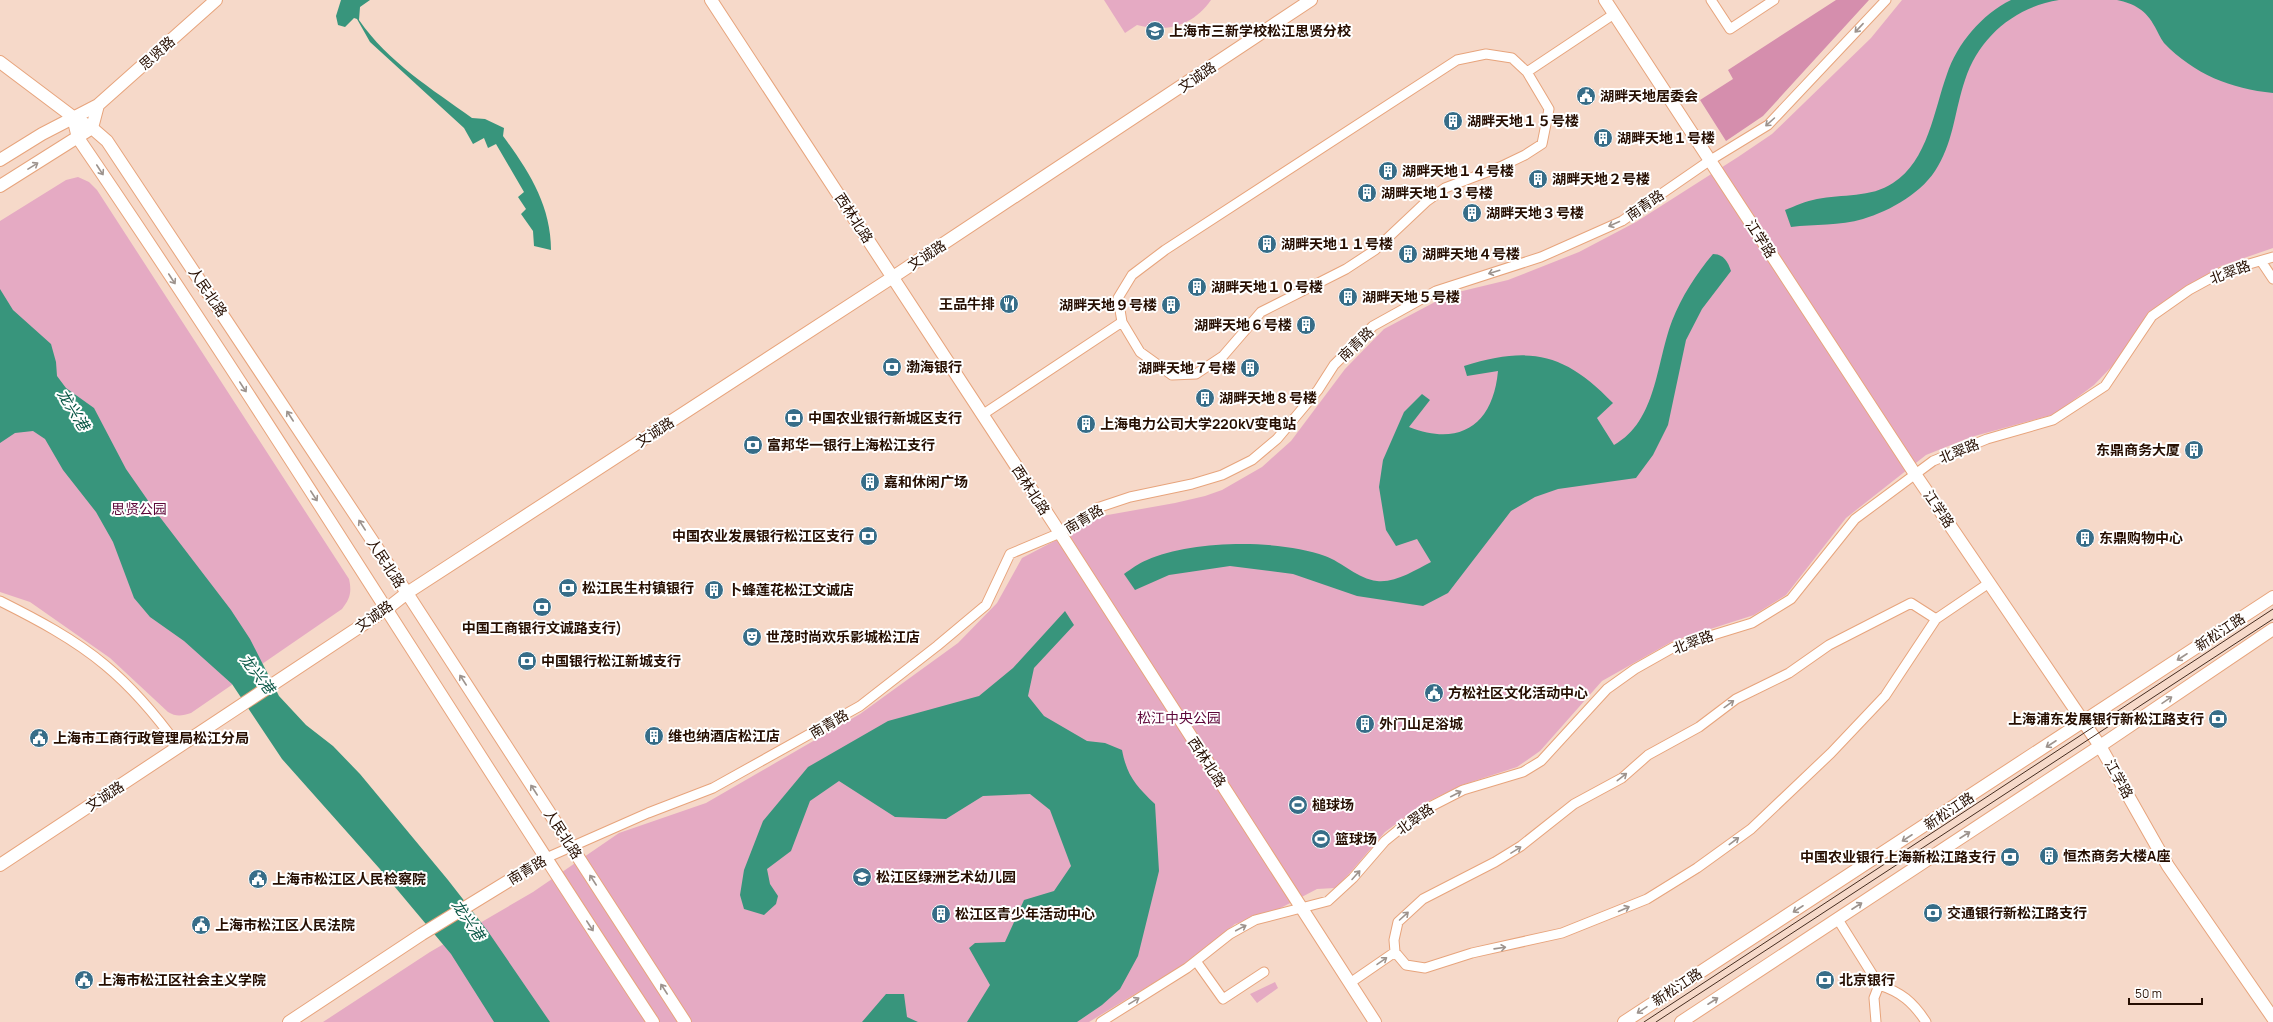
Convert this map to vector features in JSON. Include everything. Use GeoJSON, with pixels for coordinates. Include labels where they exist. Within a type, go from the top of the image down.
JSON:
{"type":"FeatureCollection","features":[{"type":"Feature","properties":{"kind":"main road","name":"思贤路"},"geometry":{"type":"LineString","coordinates":[[0,160],[73,117],[98,105],[216,0]]}},
{"type":"Feature","properties":{"kind":"main road","name":"西林北路"},"geometry":{"type":"LineString","coordinates":[[711,0],[1060,533],[1375,1022]]}},
{"type":"Feature","properties":{"kind":"main road","name":"文诚路"},"geometry":{"type":"LineString","coordinates":[[0,865],[388,608],[407,593],[893,278],[1311,0]]}},
{"type":"Feature","properties":{"kind":"main road","name":"江学路"},"geometry":{"type":"LineString","coordinates":[[1605,0],[1915,474],[2100,746],[2168,866],[2273,1018]]}},
{"type":"Feature","properties":{"kind":"main road","name":"人民北路"},"geometry":{"type":"LineString","coordinates":[[0,62],[73,117],[92,128],[107,141],[407,593],[685,1022]]}},
{"type":"Feature","properties":{"kind":"main road"},"geometry":{"type":"LineString","coordinates":[[0,186],[92,128],[98,105]]}},
{"type":"Feature","properties":{"kind":"main road","name":"人民北路"},"geometry":{"type":"LineString","coordinates":[[73,117],[78,138],[388,608],[546,858],[653,1022]]}},
{"type":"Feature","properties":{"kind":"main road","name":"新松江路"},"geometry":{"type":"LineString","coordinates":[[1624,1022],[2273,597]]}},
{"type":"Feature","properties":{"kind":"main road","name":"新松江路"},"geometry":{"type":"LineString","coordinates":[[1681,1022],[2100,746],[2273,629]]}},
{"type":"Feature","properties":{"kind":"main road","name":"南青路"},"geometry":{"type":"LineString","coordinates":[[289,1022],[422,934],[546,858]]}},
{"type":"Feature","properties":{"kind":"street"},"geometry":{"type":"LineString","coordinates":[[1711,0],[1730,29],[1774,0]]}},
{"type":"Feature","properties":{"kind":"street","name":"南青路"},"geometry":{"type":"LineString","coordinates":[[546,858],[570,846],[713,788],[860,706],[937,646],[986,605],[1010,554],[1060,533],[1097,508],[1130,497],[1200,482],[1222,475],[1252,460],[1277,440],[1318,390],[1334,365],[1373,326],[1436,291],[1541,257],[1622,220],[1709,161],[1768,125],[1886,0]]}},
{"type":"Feature","properties":{"kind":"street"},"geometry":{"type":"LineString","coordinates":[[1527,72],[1614,14]]}},
{"type":"Feature","properties":{"kind":"street"},"geometry":{"type":"LineString","coordinates":[[1486,54],[1512,58],[1527,72],[1549,109],[1542,144],[1525,155],[1500,167],[1445,188],[1427,201],[1375,250],[1346,269],[1260,312],[1223,356],[1196,374],[1172,375],[1140,352],[1122,322],[1118,298],[1132,275],[1165,250],[1457,60],[1486,54]]}},
{"type":"Feature","properties":{"kind":"street","name":"北翠路"},"geometry":{"type":"LineString","coordinates":[[1101,1022],[1196,961],[1230,934],[1255,920],[1328,901],[1353,878],[1385,841],[1422,811],[1463,790],[1523,772],[1541,761],[1607,689],[1634,669],[1674,647],[1752,623],[1791,599],[1856,519],[1933,461],[1987,439],[2053,420],[2105,386],[2152,316],[2189,290],[2222,272],[2273,257]]}},
{"type":"Feature","properties":{"kind":"street"},"geometry":{"type":"LineString","coordinates":[[2261,261],[2273,279]]}},
{"type":"Feature","properties":{"kind":"street"},"geometry":{"type":"LineString","coordinates":[[982,415],[1122,322]]}},
{"type":"Feature","properties":{"kind":"street"},"geometry":{"type":"LineString","coordinates":[[1936,619],[1910,603],[1829,645],[1789,673],[1736,699],[1699,727],[1648,755],[1622,778],[1574,804],[1521,846],[1495,862],[1423,899],[1398,922],[1394,940],[1395,952],[1406,965],[1425,968],[1472,953],[1562,933],[1647,899],[1685,876],[1751,829],[1831,754],[1885,696],[1936,619],[1989,584]]}},
{"type":"Feature","properties":{"kind":"street"},"geometry":{"type":"LineString","coordinates":[[0,602],[38,621],[106,665],[162,724],[179,747]]}},
{"type":"Feature","properties":{"kind":"street"},"geometry":{"type":"LineString","coordinates":[[1837,918],[1878,985],[1896,991],[1908,999],[1926,1022]]}},
{"type":"Feature","properties":{"kind":"street"},"geometry":{"type":"LineString","coordinates":[[1350,983],[1395,952]]}},
{"type":"Feature","properties":{"kind":"street"},"geometry":{"type":"LineString","coordinates":[[1196,961],[1223,999],[1264,972]]}},
{"type":"Feature","properties":{"kind":"street"},"geometry":{"type":"LineString","coordinates":[[1876,1022],[1874,998],[1878,985]]}},
{"type":"Feature","properties":{"kind":"green space"},"geometry":{"type":"Polygon","coordinates":[[[1104,0],[1211,0],[1196,16],[1178,25],[1158,28],[1137,25],[1125,33],[1104,0]]]}},
{"type":"Feature","properties":{"kind":"green space","name":"松江中央公园"},"geometry":{"type":"Polygon","coordinates":[[[1902,0],[2273,0],[2273,248],[2221,266],[2170,298],[2144,322],[2121,357],[2094,385],[2055,414],[1971,437],[1926,455],[1846,518],[1786,595],[1754,615],[1673,641],[1602,681],[1540,751],[1517,767],[1462,785],[1423,804],[1385,832],[1335,888],[1317,889],[1273,912],[1235,924],[1183,965],[1089,1022],[323,1022],[430,952],[533,892],[619,833],[706,803],[860,714],[958,643],[997,603],[1022,558],[1102,516],[1205,496],[1222,490],[1262,467],[1291,441],[1345,369],[1384,329],[1450,294],[1508,280],[1579,252],[1636,222],[1772,134],[1871,38],[1902,0]]]}},
{"type":"Feature","properties":{"kind":"green space","name":"思贤公园"},"geometry":{"type":"Polygon","coordinates":[[[78,177],[89,182],[97,190],[349,579],[350,595],[342,609],[191,713],[185,715],[179,716],[168,712],[110,658],[30,602],[0,592],[0,221],[66,180],[78,177]]]}},
{"type":"Feature","properties":{"kind":"green space"},"geometry":{"type":"Polygon","coordinates":[[[1275,982],[1278,988],[1257,1003],[1250,994],[1275,982]]]}},
{"type":"Feature","properties":{"kind":"shaded area"},"geometry":{"type":"Polygon","coordinates":[[[1836,0],[1869,0],[1763,116],[1726,141],[1700,100],[1733,79],[1728,70],[1836,0]]]}},
{"type":"Feature","properties":{"kind":"water"},"geometry":{"type":"Polygon","coordinates":[[[341,0],[370,0],[360,7],[359,20],[383,49],[411,74],[472,118],[485,119],[504,128],[503,136],[529,175],[542,203],[547,218],[551,250],[534,246],[533,231],[521,214],[526,209],[518,197],[524,192],[496,144],[488,148],[484,138],[473,144],[464,128],[370,42],[357,19],[354,18],[345,27],[338,25],[336,16],[341,0]]]}},
{"type":"Feature","properties":{"kind":"water"},"geometry":{"type":"Polygon","coordinates":[[[2011,0],[2059,0],[2028,9],[2014,17],[2001,26],[1979,50],[1965,80],[1948,145],[1938,166],[1924,184],[1895,206],[1863,219],[1836,224],[1791,227],[1785,210],[1817,199],[1856,195],[1875,191],[1893,183],[1905,173],[1914,162],[1922,148],[1951,63],[1957,52],[1972,31],[1990,13],[2011,0]]]}},
{"type":"Feature","properties":{"kind":"water"},"geometry":{"type":"Polygon","coordinates":[[[2117,0],[2273,0],[2273,93],[2228,84],[2201,71],[2176,54],[2164,43],[2152,21],[2144,12],[2135,6],[2117,0]]]}},
{"type":"Feature","properties":{"kind":"water"},"geometry":{"type":"Polygon","coordinates":[[[1713,254],[1723,257],[1731,271],[1702,309],[1686,340],[1668,425],[1653,455],[1636,478],[1558,489],[1535,497],[1511,511],[1448,593],[1423,606],[1357,596],[1293,574],[1230,566],[1169,575],[1135,590],[1124,574],[1144,561],[1166,553],[1211,545],[1236,544],[1306,550],[1325,556],[1363,577],[1377,581],[1398,578],[1431,562],[1417,539],[1396,546],[1386,530],[1379,487],[1383,460],[1404,412],[1422,394],[1430,400],[1409,427],[1427,433],[1444,434],[1458,432],[1471,427],[1481,418],[1489,405],[1495,390],[1498,371],[1467,376],[1464,366],[1508,356],[1527,355],[1545,358],[1562,364],[1578,373],[1595,386],[1613,403],[1597,418],[1614,445],[1628,435],[1639,421],[1647,406],[1653,390],[1672,321],[1690,286],[1713,254]]]}},
{"type":"Feature","properties":{"kind":"water","name":"龙兴港"},"geometry":{"type":"Polygon","coordinates":[[[0,289],[13,310],[51,344],[56,362],[57,376],[66,388],[94,408],[126,469],[156,512],[231,610],[250,639],[279,696],[306,725],[333,746],[360,774],[448,880],[487,930],[550,1022],[494,1022],[451,954],[379,868],[282,759],[232,684],[184,641],[150,617],[134,598],[113,542],[96,512],[63,470],[45,439],[33,431],[15,433],[0,443],[0,289]]]}},
{"type":"Feature","properties":{"kind":"water"},"geometry":{"type":"Polygon","coordinates":[[[1065,611],[1074,625],[1034,668],[1028,696],[1044,716],[1087,741],[1105,743],[1122,750],[1124,759],[1133,780],[1155,804],[1159,871],[1138,956],[1120,989],[1102,1005],[1077,1022],[967,1022],[990,985],[969,948],[975,943],[1005,942],[1024,900],[1054,891],[1071,866],[1050,810],[1030,794],[983,796],[946,819],[895,817],[839,781],[810,801],[791,851],[767,869],[770,884],[778,896],[776,904],[764,915],[744,909],[740,895],[744,870],[763,821],[808,767],[888,721],[979,696],[1013,668],[1065,611]]]}},
{"type":"Feature","properties":{"kind":"water"},"geometry":{"type":"Polygon","coordinates":[[[886,994],[904,994],[907,1017],[918,1022],[862,1022],[886,994]]]}},
{"type":"Feature","properties":{"kind":"tram line"},"geometry":{"type":"LineString","coordinates":[[1644,1022],[2273,609]]}},
{"type":"Feature","properties":{"kind":"tram line"},"geometry":{"type":"LineString","coordinates":[[1656,1022],[2273,619]]}},
{"type":"Feature","properties":{"kind":"place","name":"上海市三新学校松江思贤分校"},"geometry":{"type":"Point","coordinates":[1155,31]}},
{"type":"Feature","properties":{"kind":"place","name":"湖畔天地居委会"},"geometry":{"type":"Point","coordinates":[1586,96]}},
{"type":"Feature","properties":{"kind":"place","name":"湖畔天地１５号楼"},"geometry":{"type":"Point","coordinates":[1453,121]}},
{"type":"Feature","properties":{"kind":"place","name":"湖畔天地１号楼"},"geometry":{"type":"Point","coordinates":[1603,138]}},
{"type":"Feature","properties":{"kind":"place","name":"湖畔天地１４号楼"},"geometry":{"type":"Point","coordinates":[1388,171]}},
{"type":"Feature","properties":{"kind":"place","name":"湖畔天地２号楼"},"geometry":{"type":"Point","coordinates":[1538,179]}},
{"type":"Feature","properties":{"kind":"place","name":"湖畔天地１３号楼"},"geometry":{"type":"Point","coordinates":[1367,193]}},
{"type":"Feature","properties":{"kind":"place","name":"湖畔天地３号楼"},"geometry":{"type":"Point","coordinates":[1472,213]}},
{"type":"Feature","properties":{"kind":"place","name":"湖畔天地１１号楼"},"geometry":{"type":"Point","coordinates":[1267,244]}},
{"type":"Feature","properties":{"kind":"place","name":"湖畔天地４号楼"},"geometry":{"type":"Point","coordinates":[1408,254]}},
{"type":"Feature","properties":{"kind":"place","name":"湖畔天地１０号楼"},"geometry":{"type":"Point","coordinates":[1197,287]}},
{"type":"Feature","properties":{"kind":"place","name":"湖畔天地５号楼"},"geometry":{"type":"Point","coordinates":[1348,297]}},
{"type":"Feature","properties":{"kind":"place","name":"王品牛排"},"geometry":{"type":"Point","coordinates":[1009,304]}},
{"type":"Feature","properties":{"kind":"place","name":"湖畔天地９号楼"},"geometry":{"type":"Point","coordinates":[1171,305]}},
{"type":"Feature","properties":{"kind":"place","name":"湖畔天地６号楼"},"geometry":{"type":"Point","coordinates":[1306,325]}},
{"type":"Feature","properties":{"kind":"place","name":"渤海银行"},"geometry":{"type":"Point","coordinates":[892,367]}},
{"type":"Feature","properties":{"kind":"place","name":"湖畔天地７号楼"},"geometry":{"type":"Point","coordinates":[1250,368]}},
{"type":"Feature","properties":{"kind":"place","name":"湖畔天地８号楼"},"geometry":{"type":"Point","coordinates":[1205,398]}},
{"type":"Feature","properties":{"kind":"place","name":"中国农业银行新城区支行"},"geometry":{"type":"Point","coordinates":[794,418]}},
{"type":"Feature","properties":{"kind":"place","name":"上海电力公司大学220kV变电站"},"geometry":{"type":"Point","coordinates":[1086,424]}},
{"type":"Feature","properties":{"kind":"place","name":"富邦华一银行上海松江支行"},"geometry":{"type":"Point","coordinates":[753,445]}},
{"type":"Feature","properties":{"kind":"place","name":"东鼎商务大厦"},"geometry":{"type":"Point","coordinates":[2194,450]}},
{"type":"Feature","properties":{"kind":"place","name":"嘉和休闲广场"},"geometry":{"type":"Point","coordinates":[870,482]}},
{"type":"Feature","properties":{"kind":"place","name":"中国农业发展银行松江区支行"},"geometry":{"type":"Point","coordinates":[868,536]}},
{"type":"Feature","properties":{"kind":"place","name":"东鼎购物中心"},"geometry":{"type":"Point","coordinates":[2085,538]}},
{"type":"Feature","properties":{"kind":"place","name":"松江民生村镇银行"},"geometry":{"type":"Point","coordinates":[568,588]}},
{"type":"Feature","properties":{"kind":"place","name":"卜蜂莲花松江文诚店"},"geometry":{"type":"Point","coordinates":[714,590]}},
{"type":"Feature","properties":{"kind":"place","name":"中国工商银行文诚路支行)"},"geometry":{"type":"Point","coordinates":[542,607]}},
{"type":"Feature","properties":{"kind":"place","name":"世茂时尚欢乐影城松江店"},"geometry":{"type":"Point","coordinates":[752,637]}},
{"type":"Feature","properties":{"kind":"place","name":"中国银行松江新城支行"},"geometry":{"type":"Point","coordinates":[527,661]}},
{"type":"Feature","properties":{"kind":"place","name":"方松社区文化活动中心"},"geometry":{"type":"Point","coordinates":[1434,693]}},
{"type":"Feature","properties":{"kind":"place","name":"上海浦东发展银行新松江路支行"},"geometry":{"type":"Point","coordinates":[2218,719]}},
{"type":"Feature","properties":{"kind":"place","name":"外门山足浴城"},"geometry":{"type":"Point","coordinates":[1365,724]}},
{"type":"Feature","properties":{"kind":"place","name":"维也纳酒店松江店"},"geometry":{"type":"Point","coordinates":[654,736]}},
{"type":"Feature","properties":{"kind":"place","name":"上海市工商行政管理局松江分局"},"geometry":{"type":"Point","coordinates":[39,738]}},
{"type":"Feature","properties":{"kind":"place","name":"槌球场"},"geometry":{"type":"Point","coordinates":[1298,805]}},
{"type":"Feature","properties":{"kind":"place","name":"篮球场"},"geometry":{"type":"Point","coordinates":[1321,839]}},
{"type":"Feature","properties":{"kind":"place","name":"恒杰商务大楼A座"},"geometry":{"type":"Point","coordinates":[2049,856]}},
{"type":"Feature","properties":{"kind":"place","name":"中国农业银行上海新松江路支行"},"geometry":{"type":"Point","coordinates":[2010,857]}},
{"type":"Feature","properties":{"kind":"place","name":"松江区绿洲艺术幼儿园"},"geometry":{"type":"Point","coordinates":[862,877]}},
{"type":"Feature","properties":{"kind":"place","name":"上海市松江区人民检察院"},"geometry":{"type":"Point","coordinates":[258,879]}},
{"type":"Feature","properties":{"kind":"place","name":"交通银行新松江路支行"},"geometry":{"type":"Point","coordinates":[1933,913]}},
{"type":"Feature","properties":{"kind":"place","name":"松江区青少年活动中心"},"geometry":{"type":"Point","coordinates":[941,914]}},
{"type":"Feature","properties":{"kind":"place","name":"上海市松江区人民法院"},"geometry":{"type":"Point","coordinates":[201,925]}},
{"type":"Feature","properties":{"kind":"place","name":"上海市松江区社会主义学院"},"geometry":{"type":"Point","coordinates":[84,980]}},
{"type":"Feature","properties":{"kind":"place","name":"北京银行"},"geometry":{"type":"Point","coordinates":[1825,980]}}]}
